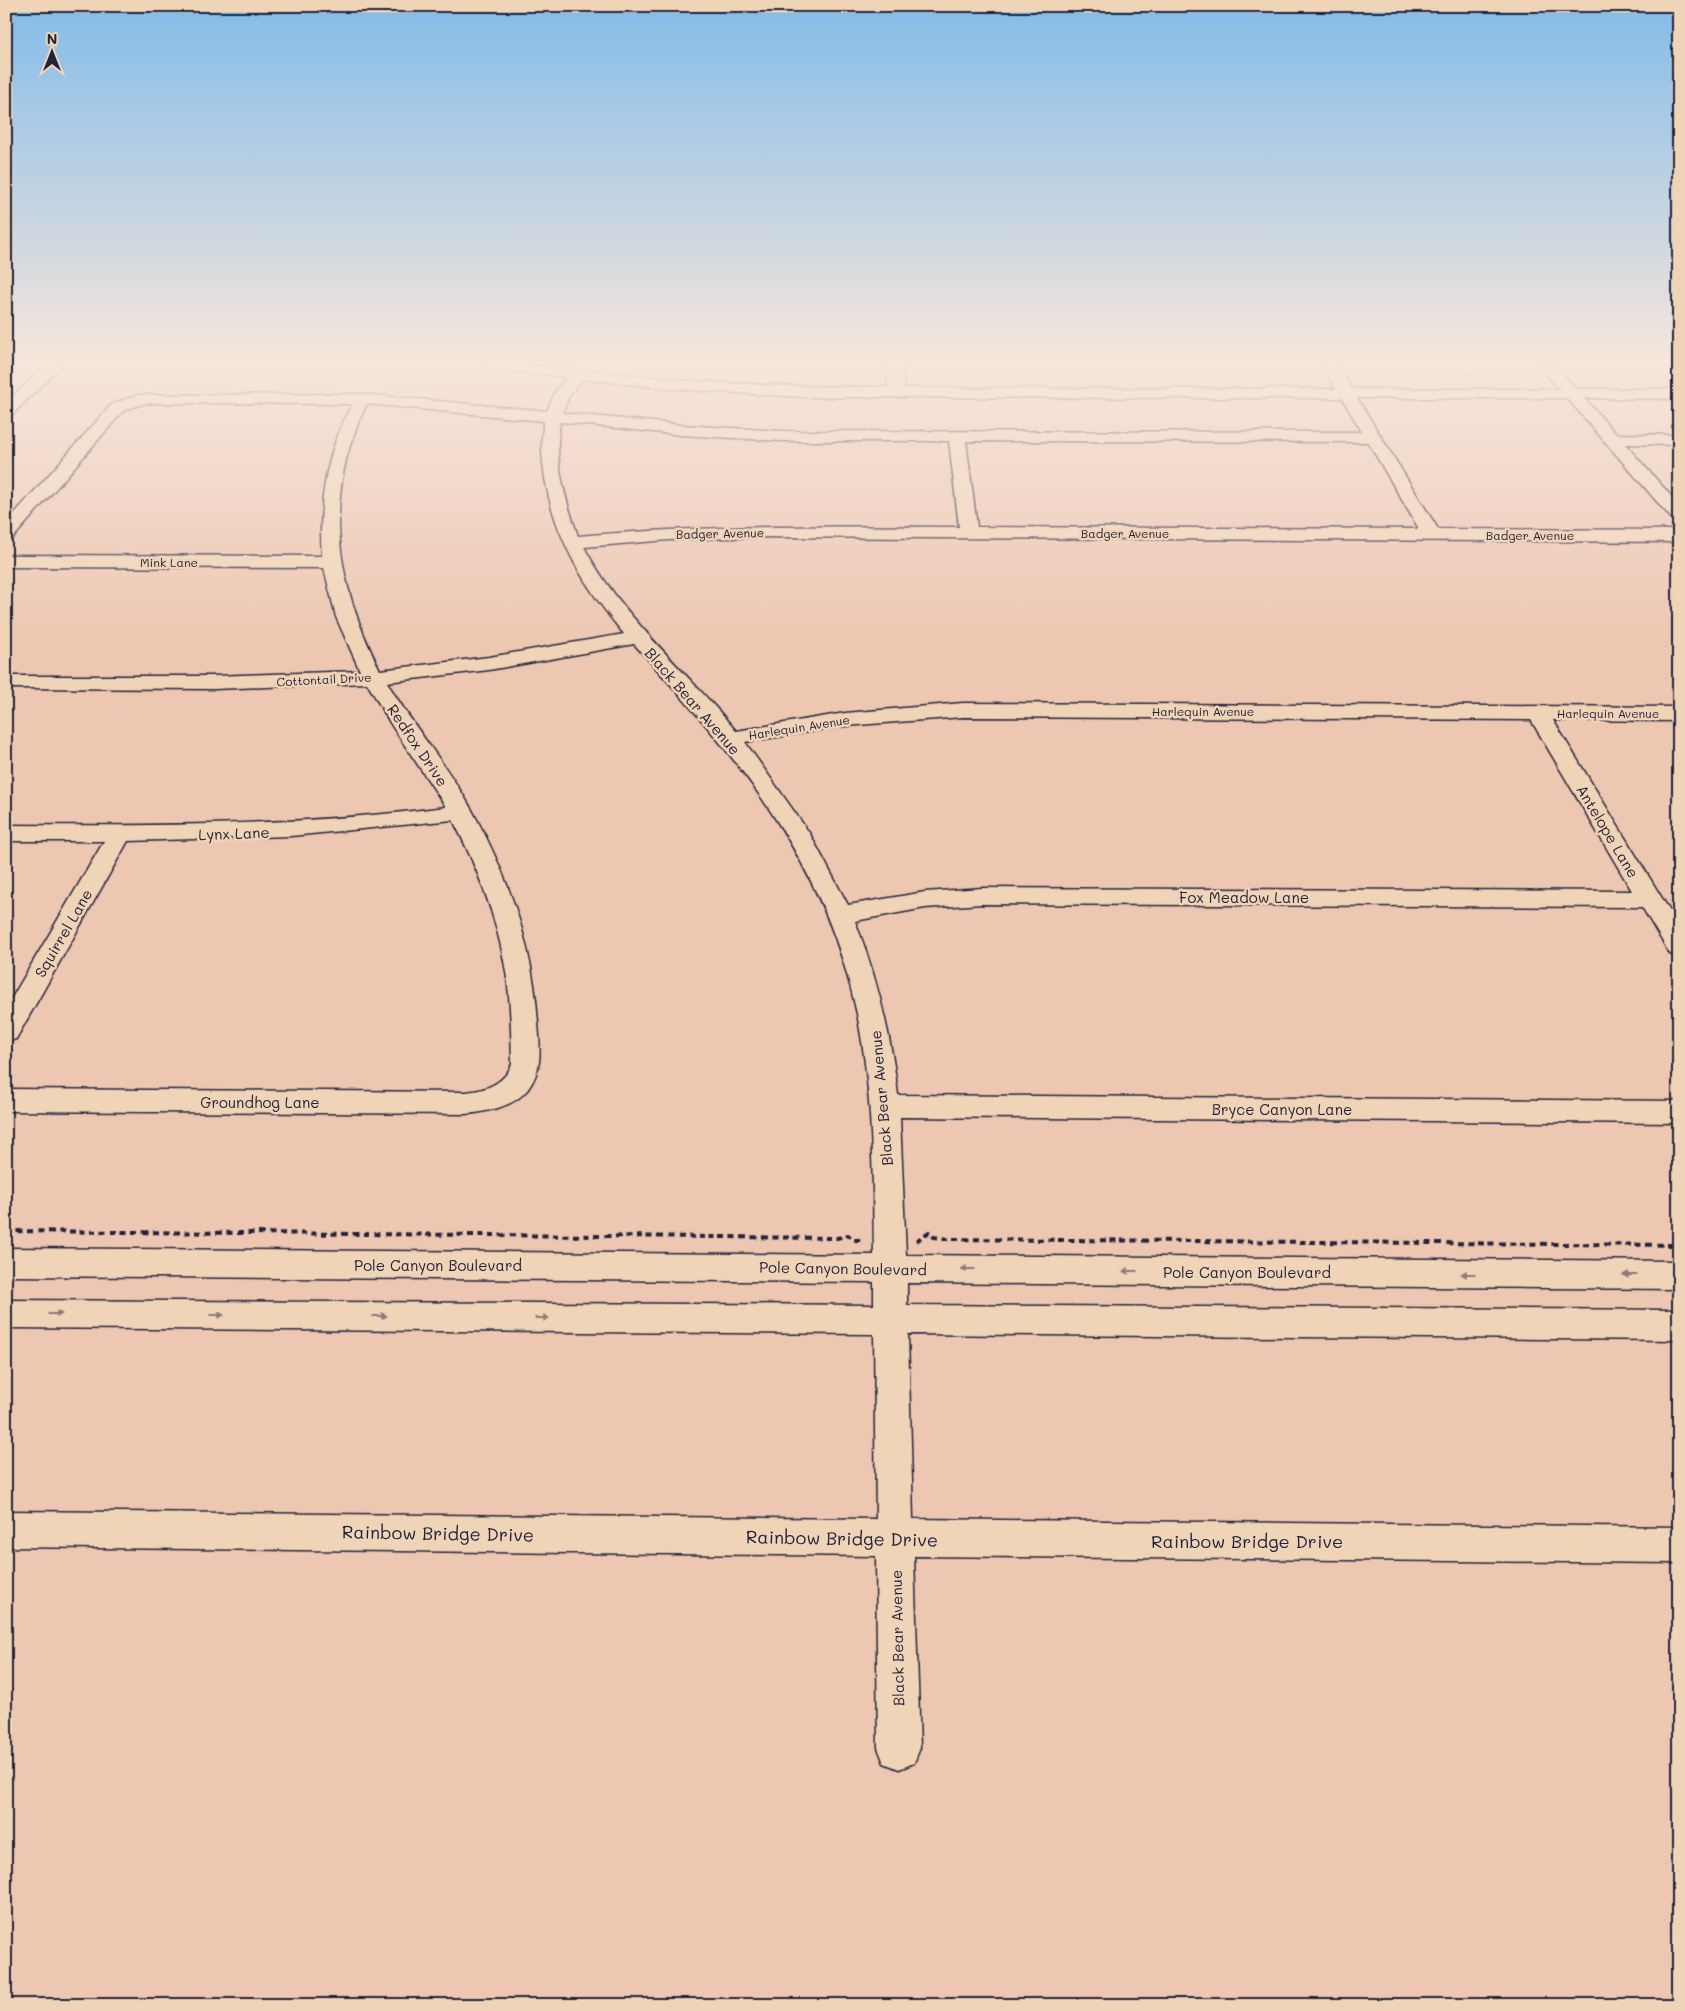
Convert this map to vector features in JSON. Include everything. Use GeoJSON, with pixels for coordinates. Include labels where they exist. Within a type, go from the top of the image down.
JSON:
{"type":"FeatureCollection","features":[{"type":"Feature","properties":{"kind":"street"},"geometry":{"type":"LineString","coordinates":[[6,534],[73,458]]}},
{"type":"Feature","properties":{"kind":"street","name":"Redfox Drive"},"geometry":{"type":"LineString","coordinates":[[339,458],[331,516],[333,562],[344,610],[374,677],[404,727],[443,781],[461,812],[501,903],[518,960],[523,999],[526,1064],[518,1081],[511,1089]]}},
{"type":"Feature","properties":{"kind":"street","name":"Black Bear Avenue"},"geometry":{"type":"LineString","coordinates":[[551,458],[557,501],[572,542],[601,593],[638,637],[708,712],[777,804],[802,844],[840,915],[865,985],[875,1027],[884,1106],[890,1269],[899,1748]]}},
{"type":"Feature","properties":{"kind":"street"},"geometry":{"type":"LineString","coordinates":[[960,458],[969,532]]}},
{"type":"Feature","properties":{"kind":"street"},"geometry":{"type":"LineString","coordinates":[[1386,458],[1432,535]]}},
{"type":"Feature","properties":{"kind":"street"},"geometry":{"type":"LineString","coordinates":[[1628,458],[1679,516]]}},
{"type":"Feature","properties":{"kind":"street","name":"Badger Avenue"},"geometry":{"type":"LineString","coordinates":[[572,542],[637,536],[731,532],[1679,536]]}},
{"type":"Feature","properties":{"kind":"street","name":"Mink Lane"},"geometry":{"type":"LineString","coordinates":[[6,562],[333,562]]}},
{"type":"Feature","properties":{"kind":"street","name":"Cottontail Drive"},"geometry":{"type":"LineString","coordinates":[[6,682],[254,682],[374,677],[507,662],[638,637]]}},
{"type":"Feature","properties":{"kind":"street","name":"Harlequin Avenue"},"geometry":{"type":"LineString","coordinates":[[730,739],[831,720],[930,712],[1679,714]]}},
{"type":"Feature","properties":{"kind":"street","name":"Antelope Lane"},"geometry":{"type":"LineString","coordinates":[[1538,713],[1679,948]]}},
{"type":"Feature","properties":{"kind":"street","name":"Lynx Lane"},"geometry":{"type":"LineString","coordinates":[[6,833],[120,834],[295,830],[388,823],[461,812]]}},
{"type":"Feature","properties":{"kind":"street","name":"Squirrel Lane"},"geometry":{"type":"LineString","coordinates":[[6,1032],[120,834]]}},
{"type":"Feature","properties":{"kind":"street","name":"Fox Meadow Lane"},"geometry":{"type":"LineString","coordinates":[[840,915],[925,900],[982,896],[1649,899]]}},
{"type":"Feature","properties":{"kind":"street","name":"Groundhog Lane"},"geometry":{"type":"LineString","coordinates":[[6,1100],[466,1103],[490,1100],[511,1089]]}},
{"type":"Feature","properties":{"kind":"street","name":"Bryce Canyon Lane"},"geometry":{"type":"LineString","coordinates":[[884,1106],[1679,1112]]}},
{"type":"Feature","properties":{"kind":"street","name":"Pole Canyon Boulevard"},"geometry":{"type":"LineString","coordinates":[[6,1262],[1679,1276]]}},
{"type":"Feature","properties":{"kind":"street"},"geometry":{"type":"LineString","coordinates":[[6,1314],[1679,1325]]}},
{"type":"Feature","properties":{"kind":"street","name":"Rainbow Bridge Drive"},"geometry":{"type":"LineString","coordinates":[[6,1529],[1679,1545]]}},
{"type":"Feature","properties":{"kind":"path"},"geometry":{"type":"LineString","coordinates":[[6,1231],[836,1238],[848,1235]]}},
{"type":"Feature","properties":{"kind":"path"},"geometry":{"type":"LineString","coordinates":[[929,1232],[934,1237],[947,1239],[1679,1245]]}}]}
